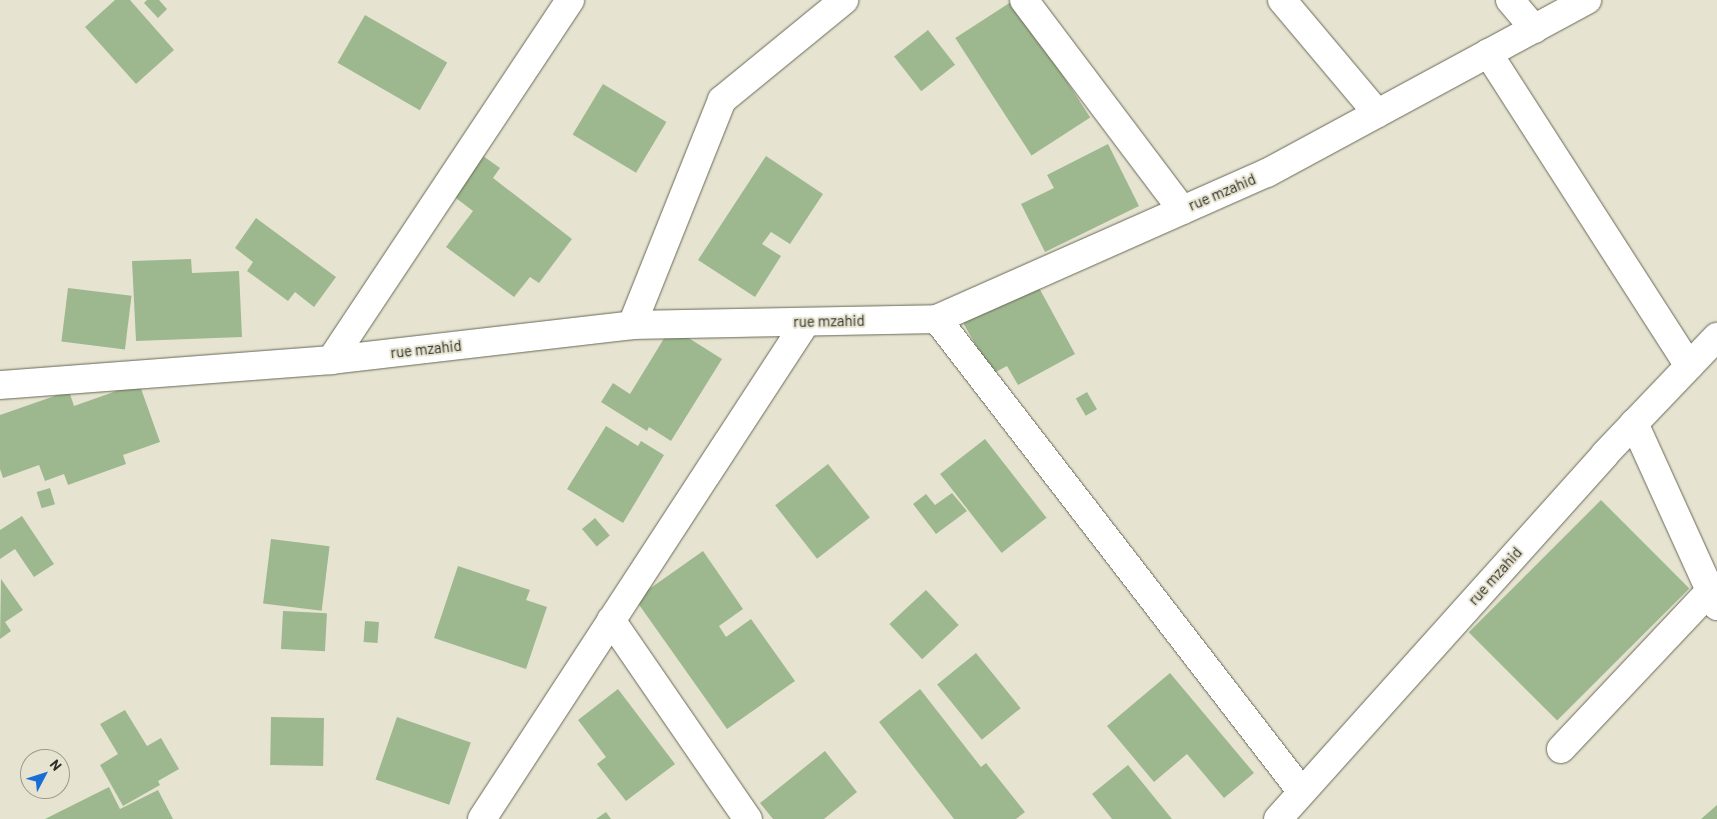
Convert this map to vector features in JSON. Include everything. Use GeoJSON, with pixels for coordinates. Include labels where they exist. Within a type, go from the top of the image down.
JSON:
{"type":"FeatureCollection","features":[{"type":"Feature","properties":{"kind":"street"},"geometry":{"type":"LineString","coordinates":[[331,360],[570,0]]}},
{"type":"Feature","properties":{"kind":"street"},"geometry":{"type":"LineString","coordinates":[[632,325],[722,100],[844,0]]}},
{"type":"Feature","properties":{"kind":"street"},"geometry":{"type":"LineString","coordinates":[[1024,0],[1182,210]]}},
{"type":"Feature","properties":{"kind":"street"},"geometry":{"type":"LineString","coordinates":[[1282,0],[1377,113]]}},
{"type":"Feature","properties":{"kind":"street"},"geometry":{"type":"LineString","coordinates":[[1510,0],[1534,29]]}},
{"type":"Feature","properties":{"kind":"street","name":"rue mzahid"},"geometry":{"type":"LineString","coordinates":[[0,385],[331,360],[632,325],[937,319],[1267,173],[1587,0]]}},
{"type":"Feature","properties":{"kind":"street"},"geometry":{"type":"LineString","coordinates":[[1488,53],[1689,366]]}},
{"type":"Feature","properties":{"kind":"street"},"geometry":{"type":"LineString","coordinates":[[937,319],[1302,792]]}},
{"type":"Feature","properties":{"kind":"street"},"geometry":{"type":"LineString","coordinates":[[482,819],[806,322]]}},
{"type":"Feature","properties":{"kind":"street","name":"rue mzahid"},"geometry":{"type":"LineString","coordinates":[[1278,819],[1634,423],[1717,337]]}},
{"type":"Feature","properties":{"kind":"street"},"geometry":{"type":"LineString","coordinates":[[1561,749],[1714,598],[1634,423]]}},
{"type":"Feature","properties":{"kind":"street"},"geometry":{"type":"LineString","coordinates":[[610,620],[748,819]]}},
{"type":"Feature","properties":{"kind":"building"},"geometry":{"type":"Polygon","coordinates":[[[115,0],[130,0],[174,50],[136,84],[85,27],[115,0]]]}},
{"type":"Feature","properties":{"kind":"building"},"geometry":{"type":"Polygon","coordinates":[[[147,0],[159,0],[167,9],[158,18],[144,3],[147,0]]]}},
{"type":"Feature","properties":{"kind":"building"},"geometry":{"type":"Polygon","coordinates":[[[1014,0],[1090,117],[1032,156],[955,38],[1014,0]]]}},
{"type":"Feature","properties":{"kind":"building"},"geometry":{"type":"Polygon","coordinates":[[[365,15],[447,62],[420,110],[338,63],[365,15]]]}},
{"type":"Feature","properties":{"kind":"building"},"geometry":{"type":"Polygon","coordinates":[[[928,30],[955,65],[921,91],[894,56],[928,30]]]}},
{"type":"Feature","properties":{"kind":"building"},"geometry":{"type":"Polygon","coordinates":[[[603,84],[666,122],[636,173],[573,135],[603,84]]]}},
{"type":"Feature","properties":{"kind":"building"},"geometry":{"type":"Polygon","coordinates":[[[1108,144],[1139,206],[1045,252],[1021,204],[1054,188],[1047,175],[1108,144]]]}},
{"type":"Feature","properties":{"kind":"building"},"geometry":{"type":"Polygon","coordinates":[[[469,146],[500,168],[493,178],[572,239],[539,283],[530,277],[514,297],[446,247],[473,211],[440,186],[469,146]]]}},
{"type":"Feature","properties":{"kind":"building"},"geometry":{"type":"Polygon","coordinates":[[[766,156],[823,194],[790,244],[771,232],[762,244],[781,256],[755,297],[698,260],[766,156]]]}},
{"type":"Feature","properties":{"kind":"building"},"geometry":{"type":"Polygon","coordinates":[[[256,218],[336,277],[314,307],[295,292],[288,301],[247,271],[253,262],[235,248],[256,218]]]}},
{"type":"Feature","properties":{"kind":"building"},"geometry":{"type":"Polygon","coordinates":[[[191,259],[192,273],[239,271],[242,337],[136,341],[132,261],[191,259]]]}},
{"type":"Feature","properties":{"kind":"building"},"geometry":{"type":"Polygon","coordinates":[[[1037,284],[1075,354],[1018,385],[1007,366],[992,374],[961,319],[1037,284]]]}},
{"type":"Feature","properties":{"kind":"building"},"geometry":{"type":"Polygon","coordinates":[[[68,288],[132,296],[125,349],[61,342],[68,288]]]}},
{"type":"Feature","properties":{"kind":"building"},"geometry":{"type":"Polygon","coordinates":[[[671,327],[722,359],[671,441],[649,427],[647,431],[601,402],[613,383],[630,394],[671,327]]]}},
{"type":"Feature","properties":{"kind":"building"},"geometry":{"type":"Polygon","coordinates":[[[139,383],[160,442],[123,455],[126,464],[68,485],[64,474],[45,481],[39,465],[3,478],[0,469],[0,415],[69,391],[74,406],[139,383]]]}},
{"type":"Feature","properties":{"kind":"building"},"geometry":{"type":"Polygon","coordinates":[[[1087,392],[1097,409],[1086,416],[1076,398],[1087,392]]]}},
{"type":"Feature","properties":{"kind":"building"},"geometry":{"type":"Polygon","coordinates":[[[606,426],[638,446],[641,441],[664,455],[623,523],[567,489],[606,426]]]}},
{"type":"Feature","properties":{"kind":"building"},"geometry":{"type":"Polygon","coordinates":[[[985,439],[1047,518],[1002,553],[940,474],[985,439]]]}},
{"type":"Feature","properties":{"kind":"building"},"geometry":{"type":"Polygon","coordinates":[[[828,464],[870,518],[817,559],[775,505],[828,464]]]}},
{"type":"Feature","properties":{"kind":"building"},"geometry":{"type":"Polygon","coordinates":[[[50,488],[55,504],[42,508],[37,492],[50,488]]]}},
{"type":"Feature","properties":{"kind":"building"},"geometry":{"type":"Polygon","coordinates":[[[952,493],[967,511],[936,534],[913,504],[926,494],[935,505],[952,493]]]}},
{"type":"Feature","properties":{"kind":"building"},"geometry":{"type":"Polygon","coordinates":[[[1601,500],[1689,588],[1557,721],[1469,632],[1601,500]]]}},
{"type":"Feature","properties":{"kind":"building"},"geometry":{"type":"Polygon","coordinates":[[[22,516],[54,564],[34,577],[15,549],[0,559],[0,530],[22,516]]]}},
{"type":"Feature","properties":{"kind":"building"},"geometry":{"type":"Polygon","coordinates":[[[595,518],[610,536],[597,547],[582,529],[595,518]]]}},
{"type":"Feature","properties":{"kind":"building"},"geometry":{"type":"Polygon","coordinates":[[[271,539],[330,546],[322,611],[263,604],[271,539]]]}},
{"type":"Feature","properties":{"kind":"building"},"geometry":{"type":"Polygon","coordinates":[[[703,551],[743,609],[719,626],[726,637],[751,619],[795,681],[727,729],[635,599],[703,551]]]}},
{"type":"Feature","properties":{"kind":"building"},"geometry":{"type":"Polygon","coordinates":[[[458,566],[530,590],[526,600],[547,607],[526,669],[434,638],[458,566]]]}},
{"type":"Feature","properties":{"kind":"building"},"geometry":{"type":"Polygon","coordinates":[[[1,579],[23,610],[5,622],[11,631],[0,639],[1,579]]]}},
{"type":"Feature","properties":{"kind":"building"},"geometry":{"type":"Polygon","coordinates":[[[926,590],[959,625],[922,659],[889,624],[926,590]]]}},
{"type":"Feature","properties":{"kind":"building"},"geometry":{"type":"Polygon","coordinates":[[[283,611],[327,613],[325,651],[281,649],[283,611]]]}},
{"type":"Feature","properties":{"kind":"building"},"geometry":{"type":"Polygon","coordinates":[[[365,621],[379,622],[378,643],[364,642],[365,621]]]}},
{"type":"Feature","properties":{"kind":"building"},"geometry":{"type":"Polygon","coordinates":[[[976,653],[1021,708],[982,740],[937,684],[976,653]]]}},
{"type":"Feature","properties":{"kind":"building"},"geometry":{"type":"Polygon","coordinates":[[[1170,673],[1254,773],[1224,798],[1187,754],[1154,782],[1107,726],[1170,673]]]}},
{"type":"Feature","properties":{"kind":"building"},"geometry":{"type":"Polygon","coordinates":[[[618,689],[675,764],[626,801],[597,764],[606,757],[578,720],[618,689]]]}},
{"type":"Feature","properties":{"kind":"building"},"geometry":{"type":"Polygon","coordinates":[[[920,689],[981,767],[986,763],[1025,812],[1016,819],[954,819],[879,722],[920,689]]]}},
{"type":"Feature","properties":{"kind":"building"},"geometry":{"type":"Polygon","coordinates":[[[125,710],[147,746],[161,738],[179,769],[158,781],[160,785],[123,806],[100,765],[118,754],[100,724],[125,710]]]}},
{"type":"Feature","properties":{"kind":"building"},"geometry":{"type":"Polygon","coordinates":[[[271,717],[324,718],[323,766],[270,765],[271,717]]]}},
{"type":"Feature","properties":{"kind":"building"},"geometry":{"type":"Polygon","coordinates":[[[397,717],[471,742],[449,805],[376,779],[397,717]]]}},
{"type":"Feature","properties":{"kind":"building"},"geometry":{"type":"Polygon","coordinates":[[[825,751],[857,792],[824,819],[773,819],[760,803],[825,751]]]}},
{"type":"Feature","properties":{"kind":"building"},"geometry":{"type":"Polygon","coordinates":[[[1128,765],[1172,819],[1112,819],[1092,794],[1128,765]]]}},
{"type":"Feature","properties":{"kind":"building"},"geometry":{"type":"Polygon","coordinates":[[[109,787],[120,809],[158,790],[173,819],[45,819],[109,787]]]}},
{"type":"Feature","properties":{"kind":"building"},"geometry":{"type":"Polygon","coordinates":[[[1717,805],[1717,819],[1701,819],[1717,805]]]}},
{"type":"Feature","properties":{"kind":"building"},"geometry":{"type":"Polygon","coordinates":[[[606,812],[611,819],[596,819],[606,812]]]}}]}
